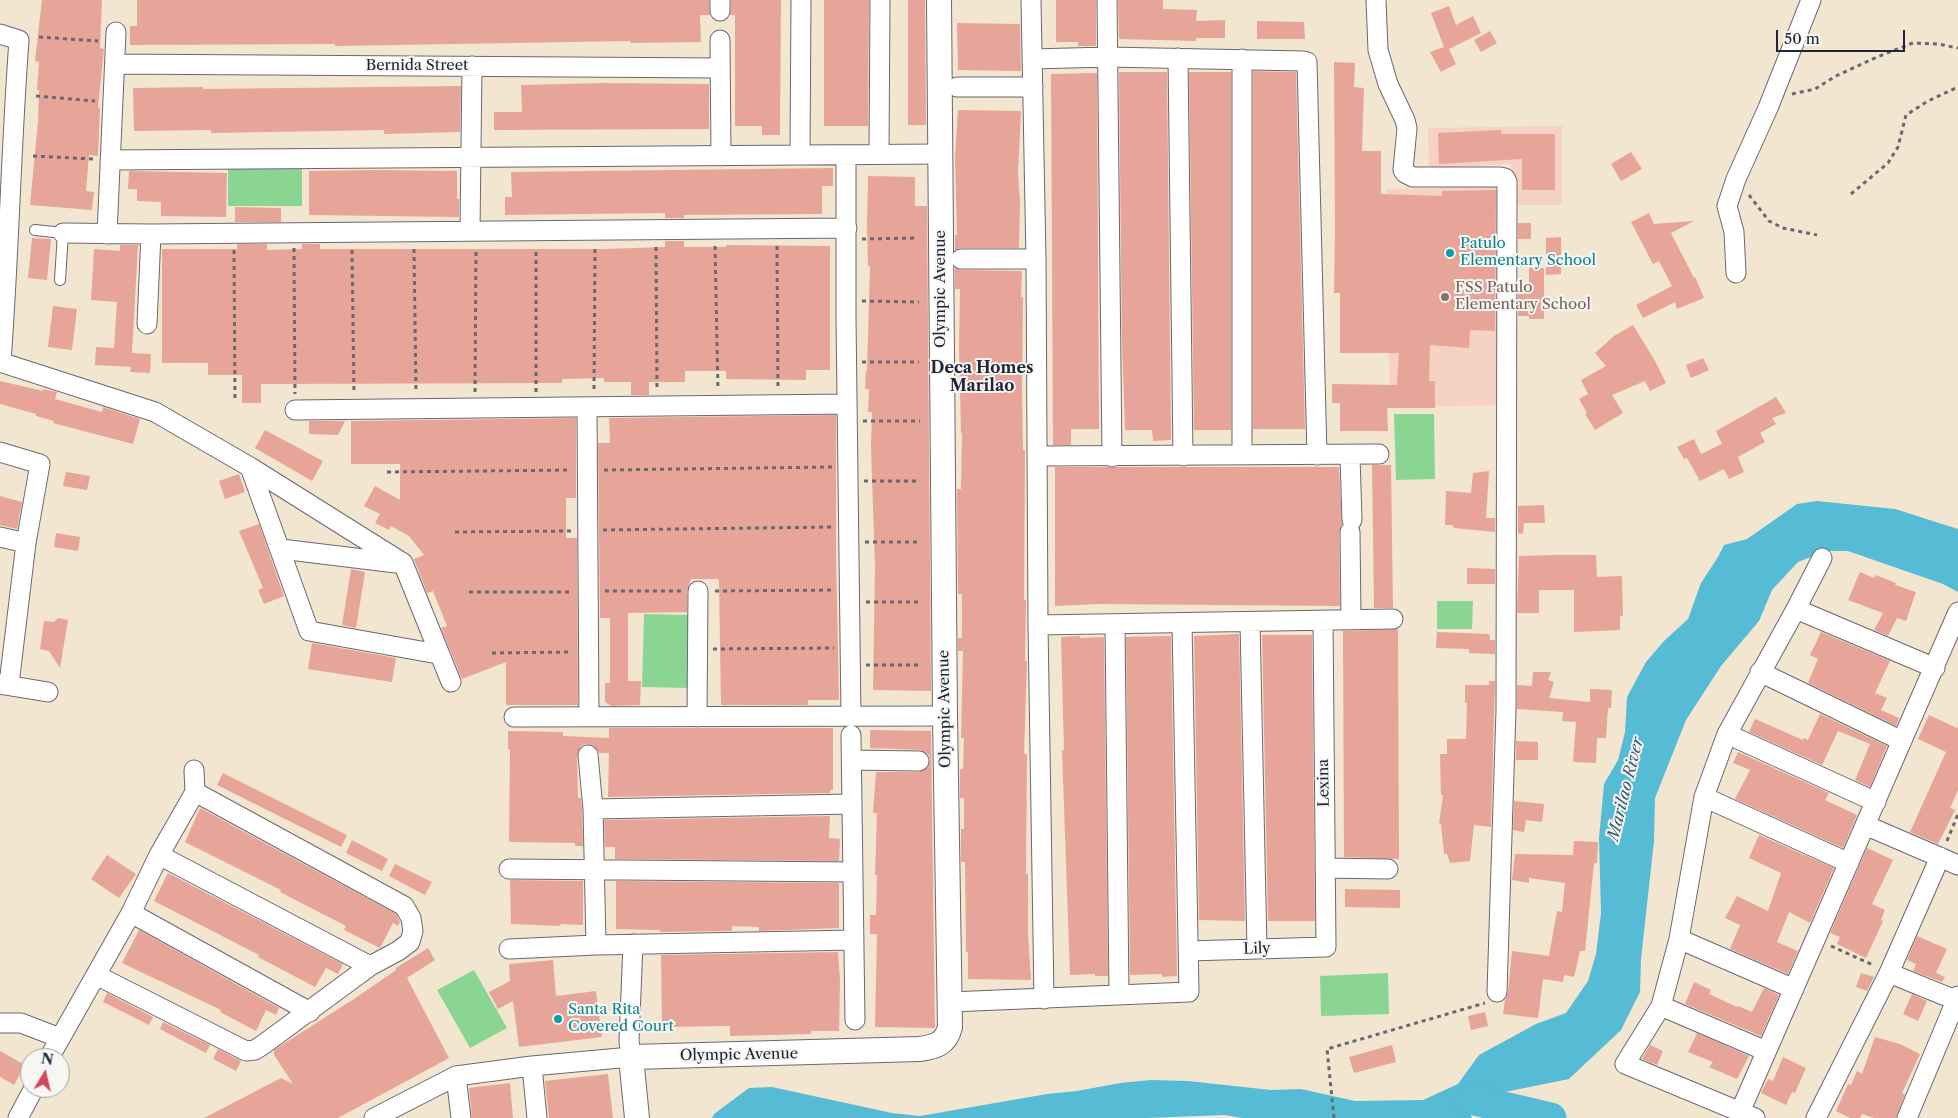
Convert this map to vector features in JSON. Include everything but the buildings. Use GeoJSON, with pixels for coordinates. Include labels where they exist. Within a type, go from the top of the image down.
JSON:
{"type":"FeatureCollection","features":[{"type":"Feature","properties":{"kind":"street"},"geometry":{"type":"LineString","coordinates":[[800,155],[801,0]]}},
{"type":"Feature","properties":{"kind":"street"},"geometry":{"type":"LineString","coordinates":[[878,154],[880,0]]}},
{"type":"Feature","properties":{"kind":"street","name":"Olympic Avenue"},"geometry":{"type":"LineString","coordinates":[[631,1057],[854,1052],[931,1048],[939,1045],[948,1035],[950,1027],[950,1002],[945,716],[939,0]]}},
{"type":"Feature","properties":{"kind":"street"},"geometry":{"type":"LineString","coordinates":[[1031,0],[1036,259],[1038,625],[1044,999]]}},
{"type":"Feature","properties":{"kind":"street"},"geometry":{"type":"LineString","coordinates":[[1107,0],[1112,457]]}},
{"type":"Feature","properties":{"kind":"street"},"geometry":{"type":"LineString","coordinates":[[1376,0],[1378,50],[1388,84],[1405,120],[1403,170],[1405,173],[1413,177],[1500,177],[1505,178],[1507,182],[1506,701],[1497,992]]}},
{"type":"Feature","properties":{"kind":"street"},"geometry":{"type":"LineString","coordinates":[[1736,274],[1734,232],[1727,206],[1736,179],[1768,108],[1811,0]]}},
{"type":"Feature","properties":{"kind":"street"},"geometry":{"type":"LineString","coordinates":[[0,34],[19,40],[7,117],[4,276],[0,362],[155,412],[250,467],[403,564],[451,682]]}},
{"type":"Feature","properties":{"kind":"street"},"geometry":{"type":"LineString","coordinates":[[107,234],[116,37]]}},
{"type":"Feature","properties":{"kind":"street"},"geometry":{"type":"LineString","coordinates":[[720,40],[721,156]]}},
{"type":"Feature","properties":{"kind":"street"},"geometry":{"type":"LineString","coordinates":[[1032,59],[1108,57],[1242,59],[1303,61],[1308,64],[1316,456]]}},
{"type":"Feature","properties":{"kind":"street"},"geometry":{"type":"LineString","coordinates":[[1178,58],[1183,456]]}},
{"type":"Feature","properties":{"kind":"street"},"geometry":{"type":"LineString","coordinates":[[1242,59],[1242,454]]}},
{"type":"Feature","properties":{"kind":"street","name":"Bernida Street"},"geometry":{"type":"LineString","coordinates":[[114,64],[720,68]]}},
{"type":"Feature","properties":{"kind":"street"},"geometry":{"type":"LineString","coordinates":[[472,66],[470,157],[473,231]]}},
{"type":"Feature","properties":{"kind":"street"},"geometry":{"type":"LineString","coordinates":[[957,87],[1033,87]]}},
{"type":"Feature","properties":{"kind":"street"},"geometry":{"type":"LineString","coordinates":[[110,160],[940,154]]}},
{"type":"Feature","properties":{"kind":"street"},"geometry":{"type":"LineString","coordinates":[[846,155],[851,716]]}},
{"type":"Feature","properties":{"kind":"street"},"geometry":{"type":"LineString","coordinates":[[64,233],[151,234],[777,228],[847,234]]}},
{"type":"Feature","properties":{"kind":"street"},"geometry":{"type":"LineString","coordinates":[[148,324],[151,234]]}},
{"type":"Feature","properties":{"kind":"street"},"geometry":{"type":"LineString","coordinates":[[961,259],[1036,259]]}},
{"type":"Feature","properties":{"kind":"street"},"geometry":{"type":"LineString","coordinates":[[295,410],[778,405],[847,413]]}},
{"type":"Feature","properties":{"kind":"street"},"geometry":{"type":"LineString","coordinates":[[590,407],[588,470],[590,717]]}},
{"type":"Feature","properties":{"kind":"street"},"geometry":{"type":"LineString","coordinates":[[0,452],[40,464],[4,684],[48,692]]}},
{"type":"Feature","properties":{"kind":"street"},"geometry":{"type":"LineString","coordinates":[[1037,456],[1112,457],[1242,454],[1350,456],[1379,454]]}},
{"type":"Feature","properties":{"kind":"street"},"geometry":{"type":"LineString","coordinates":[[1350,456],[1351,620]]}},
{"type":"Feature","properties":{"kind":"street"},"geometry":{"type":"LineString","coordinates":[[250,467],[309,630],[438,654]]}},
{"type":"Feature","properties":{"kind":"street"},"geometry":{"type":"LineString","coordinates":[[0,537],[26,543]]}},
{"type":"Feature","properties":{"kind":"street"},"geometry":{"type":"LineString","coordinates":[[281,549],[403,564]]}},
{"type":"Feature","properties":{"kind":"street"},"geometry":{"type":"LineString","coordinates":[[1822,558],[1796,610],[1727,734],[1704,797],[1680,939],[1661,1006],[1624,1064],[1747,1115],[1766,1051],[1958,612]]}},
{"type":"Feature","properties":{"kind":"street"},"geometry":{"type":"LineString","coordinates":[[698,591],[698,716]]}},
{"type":"Feature","properties":{"kind":"street"},"geometry":{"type":"LineString","coordinates":[[1796,610],[1935,668]]}},
{"type":"Feature","properties":{"kind":"street"},"geometry":{"type":"LineString","coordinates":[[1038,625],[1393,619]]}},
{"type":"Feature","properties":{"kind":"street","name":"Lexina"},"geometry":{"type":"LineString","coordinates":[[1323,620],[1326,947]]}},
{"type":"Feature","properties":{"kind":"street"},"geometry":{"type":"LineString","coordinates":[[1250,622],[1258,949]]}},
{"type":"Feature","properties":{"kind":"street"},"geometry":{"type":"LineString","coordinates":[[950,1002],[1189,992],[1182,623]]}},
{"type":"Feature","properties":{"kind":"street"},"geometry":{"type":"LineString","coordinates":[[1115,624],[1119,996]]}},
{"type":"Feature","properties":{"kind":"street"},"geometry":{"type":"LineString","coordinates":[[1760,672],[1902,741]]}},
{"type":"Feature","properties":{"kind":"street"},"geometry":{"type":"LineString","coordinates":[[514,717],[945,716]]}},
{"type":"Feature","properties":{"kind":"street"},"geometry":{"type":"LineString","coordinates":[[1727,734],[1876,802]]}},
{"type":"Feature","properties":{"kind":"street"},"geometry":{"type":"LineString","coordinates":[[851,735],[855,1020]]}},
{"type":"Feature","properties":{"kind":"street"},"geometry":{"type":"LineString","coordinates":[[588,755],[593,809],[596,945]]}},
{"type":"Feature","properties":{"kind":"street"},"geometry":{"type":"LineString","coordinates":[[852,760],[919,761]]}},
{"type":"Feature","properties":{"kind":"street"},"geometry":{"type":"LineString","coordinates":[[54,1048],[131,913],[159,855],[195,792],[194,770]]}},
{"type":"Feature","properties":{"kind":"street"},"geometry":{"type":"LineString","coordinates":[[96,975],[246,1051],[255,1050],[310,1012],[370,966],[398,951],[410,942],[413,931],[412,918],[404,906],[195,792]]}},
{"type":"Feature","properties":{"kind":"street"},"geometry":{"type":"LineString","coordinates":[[1704,797],[1849,863]]}},
{"type":"Feature","properties":{"kind":"street"},"geometry":{"type":"LineString","coordinates":[[593,809],[852,804]]}},
{"type":"Feature","properties":{"kind":"street"},"geometry":{"type":"LineString","coordinates":[[1866,825],[1958,865]]}},
{"type":"Feature","properties":{"kind":"street"},"geometry":{"type":"LineString","coordinates":[[159,855],[370,966]]}},
{"type":"Feature","properties":{"kind":"street"},"geometry":{"type":"LineString","coordinates":[[1816,1118],[1889,973],[1940,857]]}},
{"type":"Feature","properties":{"kind":"street"},"geometry":{"type":"LineString","coordinates":[[1325,868],[1388,869]]}},
{"type":"Feature","properties":{"kind":"street"},"geometry":{"type":"LineString","coordinates":[[509,869],[853,872]]}},
{"type":"Feature","properties":{"kind":"street"},"geometry":{"type":"LineString","coordinates":[[131,913],[310,1012]]}},
{"type":"Feature","properties":{"kind":"street"},"geometry":{"type":"LineString","coordinates":[[1680,939],[1794,989]]}},
{"type":"Feature","properties":{"kind":"street"},"geometry":{"type":"LineString","coordinates":[[509,949],[633,944],[854,940]]}},
{"type":"Feature","properties":{"kind":"street"},"geometry":{"type":"LineString","coordinates":[[633,944],[629,1041],[637,1118]]}},
{"type":"Feature","properties":{"kind":"street","name":"Lily"},"geometry":{"type":"LineString","coordinates":[[1188,951],[1326,947]]}},
{"type":"Feature","properties":{"kind":"street"},"geometry":{"type":"LineString","coordinates":[[1889,973],[1957,999],[1907,1118]]}},
{"type":"Feature","properties":{"kind":"street"},"geometry":{"type":"LineString","coordinates":[[1661,1006],[1766,1051]]}},
{"type":"Feature","properties":{"kind":"street"},"geometry":{"type":"LineString","coordinates":[[0,1023],[21,1023],[60,1038]]}},
{"type":"Feature","properties":{"kind":"street"},"geometry":{"type":"LineString","coordinates":[[374,1118],[394,1112],[456,1076],[532,1066],[631,1057]]}},
{"type":"Feature","properties":{"kind":"street"},"geometry":{"type":"LineString","coordinates":[[532,1066],[537,1118]]}},
{"type":"Feature","properties":{"kind":"street"},"geometry":{"type":"LineString","coordinates":[[456,1076],[461,1118]]}},
{"type":"Feature","properties":{"kind":"street"},"geometry":{"type":"LineString","coordinates":[[18,1118],[29,1098]]}},
{"type":"Feature","properties":{"kind":"lane"},"geometry":{"type":"LineString","coordinates":[[35,230],[64,233],[60,280]]}},
{"type":"Feature","properties":{"kind":"path"},"geometry":{"type":"LineString","coordinates":[[39,37],[116,37]]}},
{"type":"Feature","properties":{"kind":"path"},"geometry":{"type":"LineString","coordinates":[[1768,108],[1791,94],[1815,89],[1836,76],[1912,43],[1938,44],[1958,48]]}},
{"type":"Feature","properties":{"kind":"path"},"geometry":{"type":"LineString","coordinates":[[1851,194],[1888,163],[1898,147],[1906,115],[1928,101],[1958,86]]}},
{"type":"Feature","properties":{"kind":"path"},"geometry":{"type":"LineString","coordinates":[[36,96],[113,102]]}},
{"type":"Feature","properties":{"kind":"path"},"geometry":{"type":"LineString","coordinates":[[33,156],[110,160]]}},
{"type":"Feature","properties":{"kind":"path"},"geometry":{"type":"LineString","coordinates":[[1736,179],[1769,221],[1783,228],[1817,235]]}},
{"type":"Feature","properties":{"kind":"path"},"geometry":{"type":"LineString","coordinates":[[777,228],[778,405]]}},
{"type":"Feature","properties":{"kind":"path"},"geometry":{"type":"LineString","coordinates":[[714,229],[718,406]]}},
{"type":"Feature","properties":{"kind":"path"},"geometry":{"type":"LineString","coordinates":[[536,230],[536,407]]}},
{"type":"Feature","properties":{"kind":"path"},"geometry":{"type":"LineString","coordinates":[[590,407],[595,230]]}},
{"type":"Feature","properties":{"kind":"path"},"geometry":{"type":"LineString","coordinates":[[656,230],[658,406]]}},
{"type":"Feature","properties":{"kind":"path"},"geometry":{"type":"LineString","coordinates":[[473,231],[475,408]]}},
{"type":"Feature","properties":{"kind":"path"},"geometry":{"type":"LineString","coordinates":[[294,232],[295,410]]}},
{"type":"Feature","properties":{"kind":"path"},"geometry":{"type":"LineString","coordinates":[[352,232],[354,409]]}},
{"type":"Feature","properties":{"kind":"path"},"geometry":{"type":"LineString","coordinates":[[414,232],[416,408]]}},
{"type":"Feature","properties":{"kind":"path"},"geometry":{"type":"LineString","coordinates":[[234,233],[235,400]]}},
{"type":"Feature","properties":{"kind":"path"},"geometry":{"type":"LineString","coordinates":[[847,234],[917,238]]}},
{"type":"Feature","properties":{"kind":"path"},"geometry":{"type":"LineString","coordinates":[[846,301],[918,302]]}},
{"type":"Feature","properties":{"kind":"path"},"geometry":{"type":"LineString","coordinates":[[847,362],[919,362]]}},
{"type":"Feature","properties":{"kind":"path"},"geometry":{"type":"LineString","coordinates":[[847,413],[920,421]]}},
{"type":"Feature","properties":{"kind":"path"},"geometry":{"type":"LineString","coordinates":[[387,472],[588,470],[848,474],[920,481]]}},
{"type":"Feature","properties":{"kind":"path"},"geometry":{"type":"LineString","coordinates":[[455,532],[588,530],[849,534],[921,542]]}},
{"type":"Feature","properties":{"kind":"path"},"geometry":{"type":"LineString","coordinates":[[469,592],[698,591],[850,596],[919,602]]}},
{"type":"Feature","properties":{"kind":"path"},"geometry":{"type":"LineString","coordinates":[[698,649],[851,657],[920,665]]}},
{"type":"Feature","properties":{"kind":"path"},"geometry":{"type":"LineString","coordinates":[[492,653],[589,652]]}},
{"type":"Feature","properties":{"kind":"path"},"geometry":{"type":"LineString","coordinates":[[1940,857],[1958,814]]}},
{"type":"Feature","properties":{"kind":"path"},"geometry":{"type":"LineString","coordinates":[[1816,939],[1889,973]]}},
{"type":"Feature","properties":{"kind":"path"},"geometry":{"type":"LineString","coordinates":[[1334,1118],[1328,1049],[1493,1000],[1497,992]]}},
{"type":"Feature","properties":{"kind":"shaded area"},"geometry":{"type":"Polygon","coordinates":[[[1562,126],[1562,205],[1514,205],[1511,164],[1429,168],[1428,128],[1562,126]]]}},
{"type":"Feature","properties":{"kind":"shaded area","name":"FSS Patulo Elementary School"},"geometry":{"type":"Polygon","coordinates":[[[1501,187],[1503,405],[1390,408],[1386,189],[1501,187]]]}},
{"type":"Feature","properties":{"kind":"green space"},"geometry":{"type":"Polygon","coordinates":[[[228,166],[302,166],[302,206],[228,206],[228,166]]]}},
{"type":"Feature","properties":{"kind":"green space"},"geometry":{"type":"Polygon","coordinates":[[[1394,414],[1434,414],[1435,479],[1396,480],[1394,414]]]}},
{"type":"Feature","properties":{"kind":"green space"},"geometry":{"type":"Polygon","coordinates":[[[1437,601],[1473,601],[1472,629],[1437,629],[1437,601]]]}},
{"type":"Feature","properties":{"kind":"green space"},"geometry":{"type":"Polygon","coordinates":[[[644,614],[691,615],[690,688],[642,687],[644,614]]]}},
{"type":"Feature","properties":{"kind":"green space"},"geometry":{"type":"Polygon","coordinates":[[[474,970],[507,1028],[470,1048],[437,990],[474,970]]]}},
{"type":"Feature","properties":{"kind":"green space"},"geometry":{"type":"Polygon","coordinates":[[[1388,973],[1389,1014],[1321,1016],[1320,976],[1388,973]]]}},
{"type":"Feature","properties":{"kind":"water","name":"Marilao River"},"geometry":{"type":"Polygon","coordinates":[[[1817,501],[1895,509],[1958,529],[1958,592],[1943,584],[1848,551],[1826,551],[1798,562],[1772,590],[1759,621],[1721,666],[1686,720],[1655,798],[1654,841],[1641,959],[1640,992],[1621,1030],[1569,1079],[1465,1100],[1472,1118],[1242,1118],[1225,1115],[1147,1118],[712,1118],[714,1114],[749,1088],[772,1087],[892,1113],[920,1116],[1047,1094],[1151,1080],[1188,1081],[1271,1090],[1301,1089],[1355,1101],[1423,1100],[1458,1084],[1479,1055],[1536,1024],[1566,1013],[1588,981],[1596,954],[1601,913],[1599,838],[1604,784],[1618,760],[1625,732],[1627,697],[1646,662],[1664,641],[1688,619],[1701,583],[1724,545],[1747,539],[1797,504],[1817,501]]]}},
{"type":"Feature","properties":{"kind":"waterway"},"geometry":{"type":"LineString","coordinates":[[1470,1099],[1551,1118]]}},
{"type":"Feature","properties":{"kind":"place","name":"Patulo Elementary School"},"geometry":{"type":"Point","coordinates":[1450,253]}},
{"type":"Feature","properties":{"kind":"place","name":"FSS Patulo Elementary School"},"geometry":{"type":"Point","coordinates":[1445,297]}},
{"type":"Feature","properties":{"kind":"place","name":"Santa Rita Covered Court"},"geometry":{"type":"Point","coordinates":[558,1019]}},
{"type":"Feature","properties":{"kind":"district","name":"Deca Homes Marilao"},"geometry":{"type":"Point","coordinates":[982,377]}}]}
